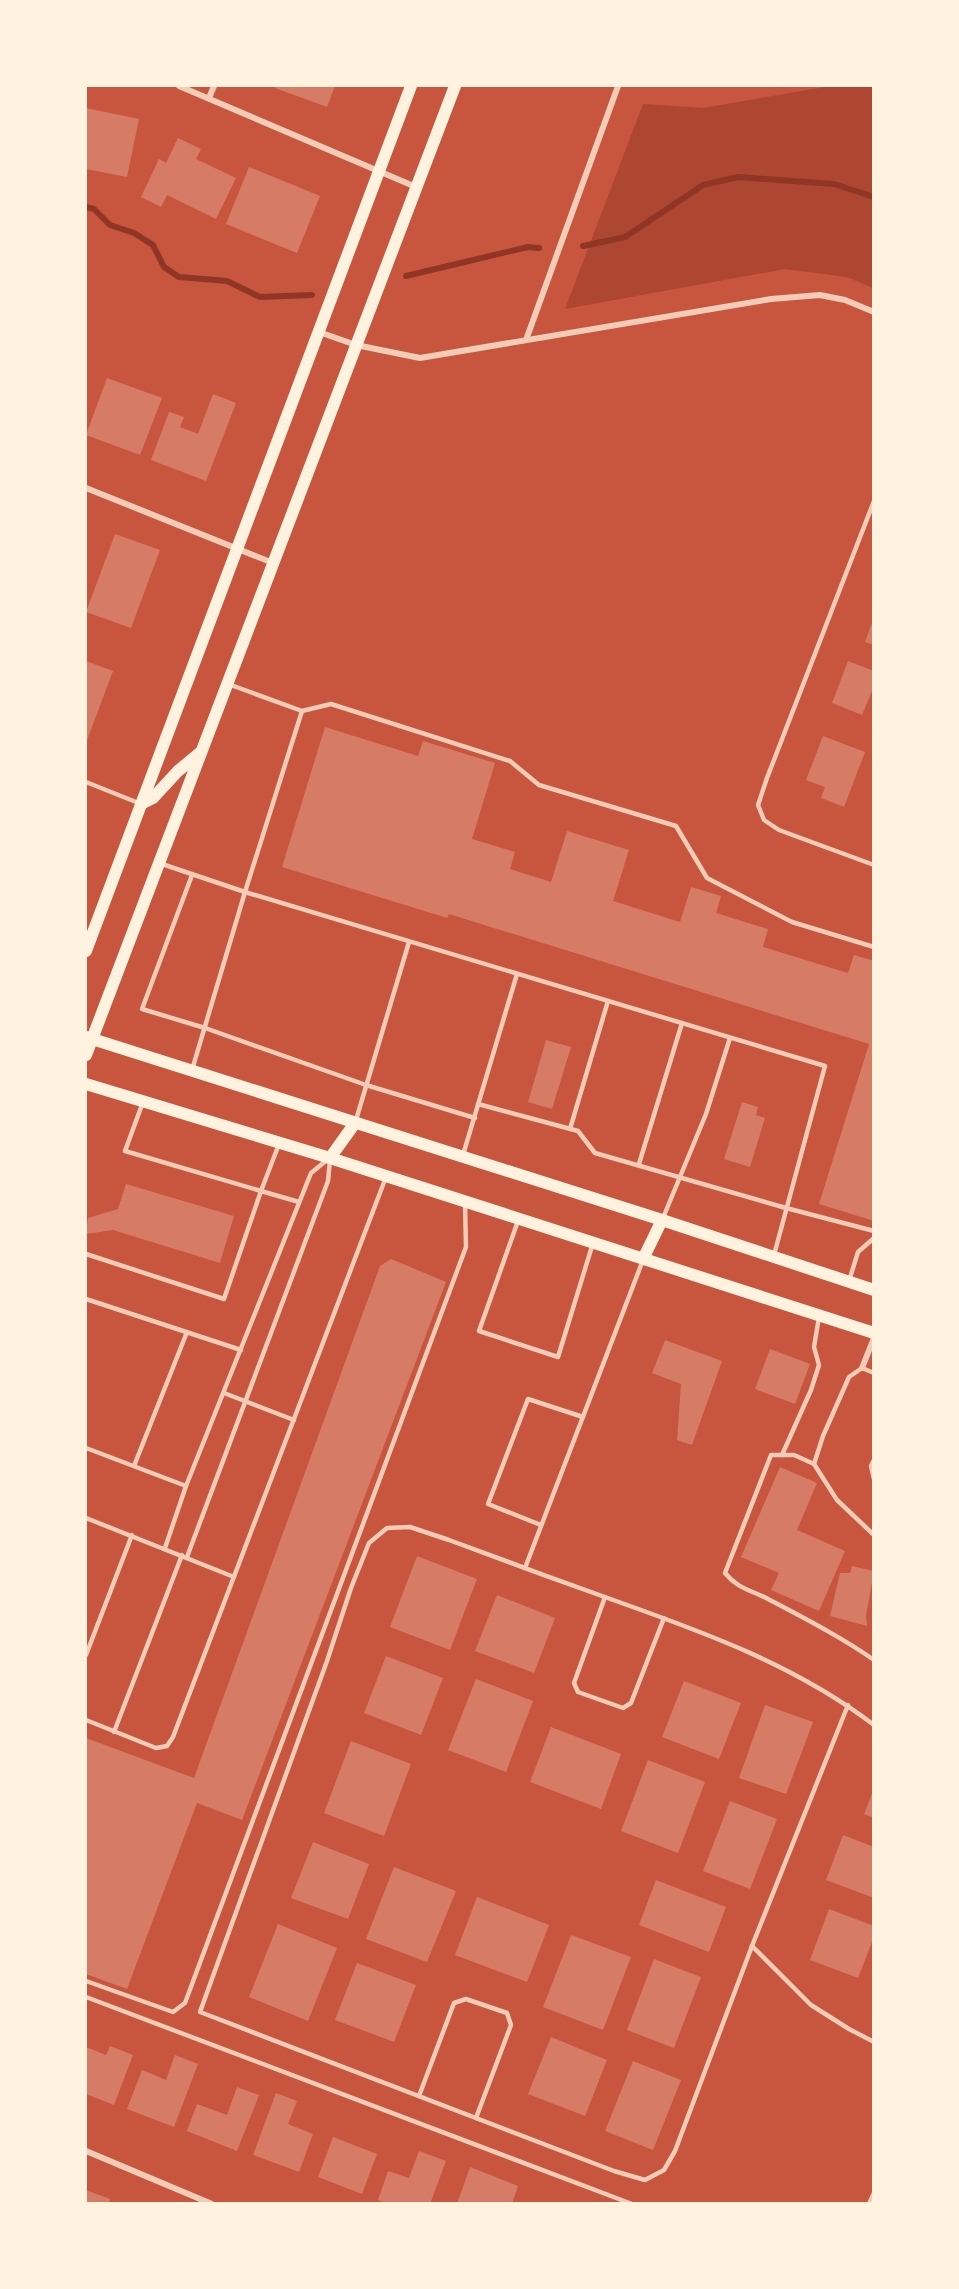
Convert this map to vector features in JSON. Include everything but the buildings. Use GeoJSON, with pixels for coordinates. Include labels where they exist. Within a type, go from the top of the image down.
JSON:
{"type":"FeatureCollection","features":[{"type":"Feature","properties":{"kind":"main road"},"geometry":{"type":"LineString","coordinates":[[86,951],[411,86]]}},
{"type":"Feature","properties":{"kind":"main road"},"geometry":{"type":"LineString","coordinates":[[86,1055],[89,1038],[228,684],[455,86]]}},
{"type":"Feature","properties":{"kind":"main road"},"geometry":{"type":"LineString","coordinates":[[141,804],[153,798],[178,771],[201,752]]}},
{"type":"Feature","properties":{"kind":"main road"},"geometry":{"type":"LineString","coordinates":[[89,1038],[662,1220],[873,1290]]}},
{"type":"Feature","properties":{"kind":"main road"},"geometry":{"type":"LineString","coordinates":[[86,1084],[280,1142],[873,1332]]}},
{"type":"Feature","properties":{"kind":"main road"},"geometry":{"type":"LineString","coordinates":[[330,1158],[355,1123]]}},
{"type":"Feature","properties":{"kind":"main road"},"geometry":{"type":"LineString","coordinates":[[644,1257],[662,1220]]}},
{"type":"Feature","properties":{"kind":"street"},"geometry":{"type":"LineString","coordinates":[[179,86],[416,188]]}},
{"type":"Feature","properties":{"kind":"street"},"geometry":{"type":"LineString","coordinates":[[210,98],[214,86]]}},
{"type":"Feature","properties":{"kind":"street"},"geometry":{"type":"LineString","coordinates":[[526,340],[618,86]]}},
{"type":"Feature","properties":{"kind":"street"},"geometry":{"type":"LineString","coordinates":[[318,331],[356,345],[420,358],[771,299],[820,295],[845,300],[873,312]]}},
{"type":"Feature","properties":{"kind":"street"},"geometry":{"type":"LineString","coordinates":[[86,488],[273,563]]}},
{"type":"Feature","properties":{"kind":"street"},"geometry":{"type":"LineString","coordinates":[[862,1368],[873,1338]]}},
{"type":"Feature","properties":{"kind":"street"},"geometry":{"type":"LineString","coordinates":[[86,2151],[212,2204]]}},
{"type":"Feature","properties":{"kind":"lane"},"geometry":{"type":"LineString","coordinates":[[873,501],[758,805],[764,820],[779,830],[873,865]]}},
{"type":"Feature","properties":{"kind":"lane"},"geometry":{"type":"LineString","coordinates":[[228,684],[302,711],[331,704],[510,761],[539,785],[676,826],[707,878],[792,922],[873,947]]}},
{"type":"Feature","properties":{"kind":"lane"},"geometry":{"type":"LineString","coordinates":[[192,1071],[302,711]]}},
{"type":"Feature","properties":{"kind":"lane"},"geometry":{"type":"LineString","coordinates":[[86,790],[87,782],[141,804]]}},
{"type":"Feature","properties":{"kind":"lane"},"geometry":{"type":"LineString","coordinates":[[159,863],[409,942],[825,1066],[773,1257]]}},
{"type":"Feature","properties":{"kind":"lane"},"geometry":{"type":"LineString","coordinates":[[192,875],[142,1009],[205,1028],[366,1085],[474,1118]]}},
{"type":"Feature","properties":{"kind":"lane"},"geometry":{"type":"LineString","coordinates":[[355,1123],[409,942]]}},
{"type":"Feature","properties":{"kind":"lane"},"geometry":{"type":"LineString","coordinates":[[463,1157],[517,974]]}},
{"type":"Feature","properties":{"kind":"lane"},"geometry":{"type":"LineString","coordinates":[[570,1129],[608,1001]]}},
{"type":"Feature","properties":{"kind":"lane"},"geometry":{"type":"LineString","coordinates":[[639,1164],[682,1023]]}},
{"type":"Feature","properties":{"kind":"lane"},"geometry":{"type":"LineString","coordinates":[[662,1220],[706,1114],[730,1038]]}},
{"type":"Feature","properties":{"kind":"lane"},"geometry":{"type":"LineString","coordinates":[[143,1102],[125,1151],[299,1202]]}},
{"type":"Feature","properties":{"kind":"lane"},"geometry":{"type":"LineString","coordinates":[[478,1104],[578,1131],[596,1153],[873,1231]]}},
{"type":"Feature","properties":{"kind":"lane"},"geometry":{"type":"LineString","coordinates":[[86,1254],[224,1299],[280,1142]]}},
{"type":"Feature","properties":{"kind":"lane"},"geometry":{"type":"LineString","coordinates":[[165,1548],[186,1486],[310,1173],[330,1158]]}},
{"type":"Feature","properties":{"kind":"lane"},"geometry":{"type":"LineString","coordinates":[[114,1732],[245,1401],[328,1181],[330,1158]]}},
{"type":"Feature","properties":{"kind":"lane"},"geometry":{"type":"LineString","coordinates":[[86,1720],[156,1748],[167,1746],[177,1726],[386,1177]]}},
{"type":"Feature","properties":{"kind":"lane"},"geometry":{"type":"LineString","coordinates":[[86,1981],[173,2012],[185,2003],[466,1247],[465,1201]]}},
{"type":"Feature","properties":{"kind":"lane"},"geometry":{"type":"LineString","coordinates":[[519,1218],[479,1331],[558,1357],[593,1241]]}},
{"type":"Feature","properties":{"kind":"lane"},"geometry":{"type":"LineString","coordinates":[[849,1282],[858,1252],[873,1238]]}},
{"type":"Feature","properties":{"kind":"lane"},"geometry":{"type":"LineString","coordinates":[[525,1568],[644,1257]]}},
{"type":"Feature","properties":{"kind":"lane"},"geometry":{"type":"LineString","coordinates":[[86,1299],[241,1350]]}},
{"type":"Feature","properties":{"kind":"lane"},"geometry":{"type":"LineString","coordinates":[[782,1455],[811,1390],[819,1365],[814,1347],[819,1315]]}},
{"type":"Feature","properties":{"kind":"lane"},"geometry":{"type":"LineString","coordinates":[[134,1466],[187,1332]]}},
{"type":"Feature","properties":{"kind":"lane"},"geometry":{"type":"LineString","coordinates":[[814,1464],[823,1436],[849,1377],[862,1368],[873,1373]]}},
{"type":"Feature","properties":{"kind":"lane"},"geometry":{"type":"LineString","coordinates":[[224,1393],[294,1420]]}},
{"type":"Feature","properties":{"kind":"lane"},"geometry":{"type":"LineString","coordinates":[[541,1525],[488,1504],[528,1399],[583,1417]]}},
{"type":"Feature","properties":{"kind":"lane"},"geometry":{"type":"LineString","coordinates":[[86,1448],[186,1486]]}},
{"type":"Feature","properties":{"kind":"lane"},"geometry":{"type":"LineString","coordinates":[[873,1535],[837,1500],[814,1464],[794,1455],[771,1455],[725,1573],[734,1584],[767,1599],[873,1660]]}},
{"type":"Feature","properties":{"kind":"lane"},"geometry":{"type":"LineString","coordinates":[[873,1460],[871,1466],[873,1479]]}},
{"type":"Feature","properties":{"kind":"lane"},"geometry":{"type":"LineString","coordinates":[[86,1518],[234,1577]]}},
{"type":"Feature","properties":{"kind":"lane"},"geometry":{"type":"LineString","coordinates":[[848,1705],[752,1946],[675,2151],[664,2170],[645,2180],[614,2171],[200,2012],[327,1661],[351,1588],[369,1542],[387,1528],[410,1527],[698,1630],[805,1680],[848,1705],[873,1725]]}},
{"type":"Feature","properties":{"kind":"lane"},"geometry":{"type":"LineString","coordinates":[[86,1655],[132,1535]]}},
{"type":"Feature","properties":{"kind":"lane"},"geometry":{"type":"LineString","coordinates":[[605,1597],[574,1683],[578,1692],[623,1708],[631,1703],[664,1618]]}},
{"type":"Feature","properties":{"kind":"lane"},"geometry":{"type":"LineString","coordinates":[[752,1946],[811,2005],[873,2042]]}},
{"type":"Feature","properties":{"kind":"lane"},"geometry":{"type":"LineString","coordinates":[[86,1997],[632,2204]]}},
{"type":"Feature","properties":{"kind":"lane"},"geometry":{"type":"LineString","coordinates":[[419,2096],[454,2003],[466,1999],[507,2013],[511,2025],[476,2118]]}},
{"type":"Feature","properties":{"kind":"lane"},"geometry":{"type":"LineString","coordinates":[[869,2204],[873,2193]]}},
{"type":"Feature","properties":{"kind":"shaded area"},"geometry":{"type":"Polygon","coordinates":[[[831,86],[873,86],[873,288],[847,277],[785,269],[565,309],[643,104],[703,108],[831,86]]]}},
{"type":"Feature","properties":{"kind":"waterway"},"geometry":{"type":"LineString","coordinates":[[583,246],[625,237],[703,185],[738,177],[834,184],[874,197]]}},
{"type":"Feature","properties":{"kind":"waterway"},"geometry":{"type":"LineString","coordinates":[[86,207],[94,209],[110,225],[134,233],[153,245],[164,267],[179,277],[227,281],[260,297],[312,295]]}},
{"type":"Feature","properties":{"kind":"waterway"},"geometry":{"type":"LineString","coordinates":[[406,276],[528,247],[539,248]]}}]}
